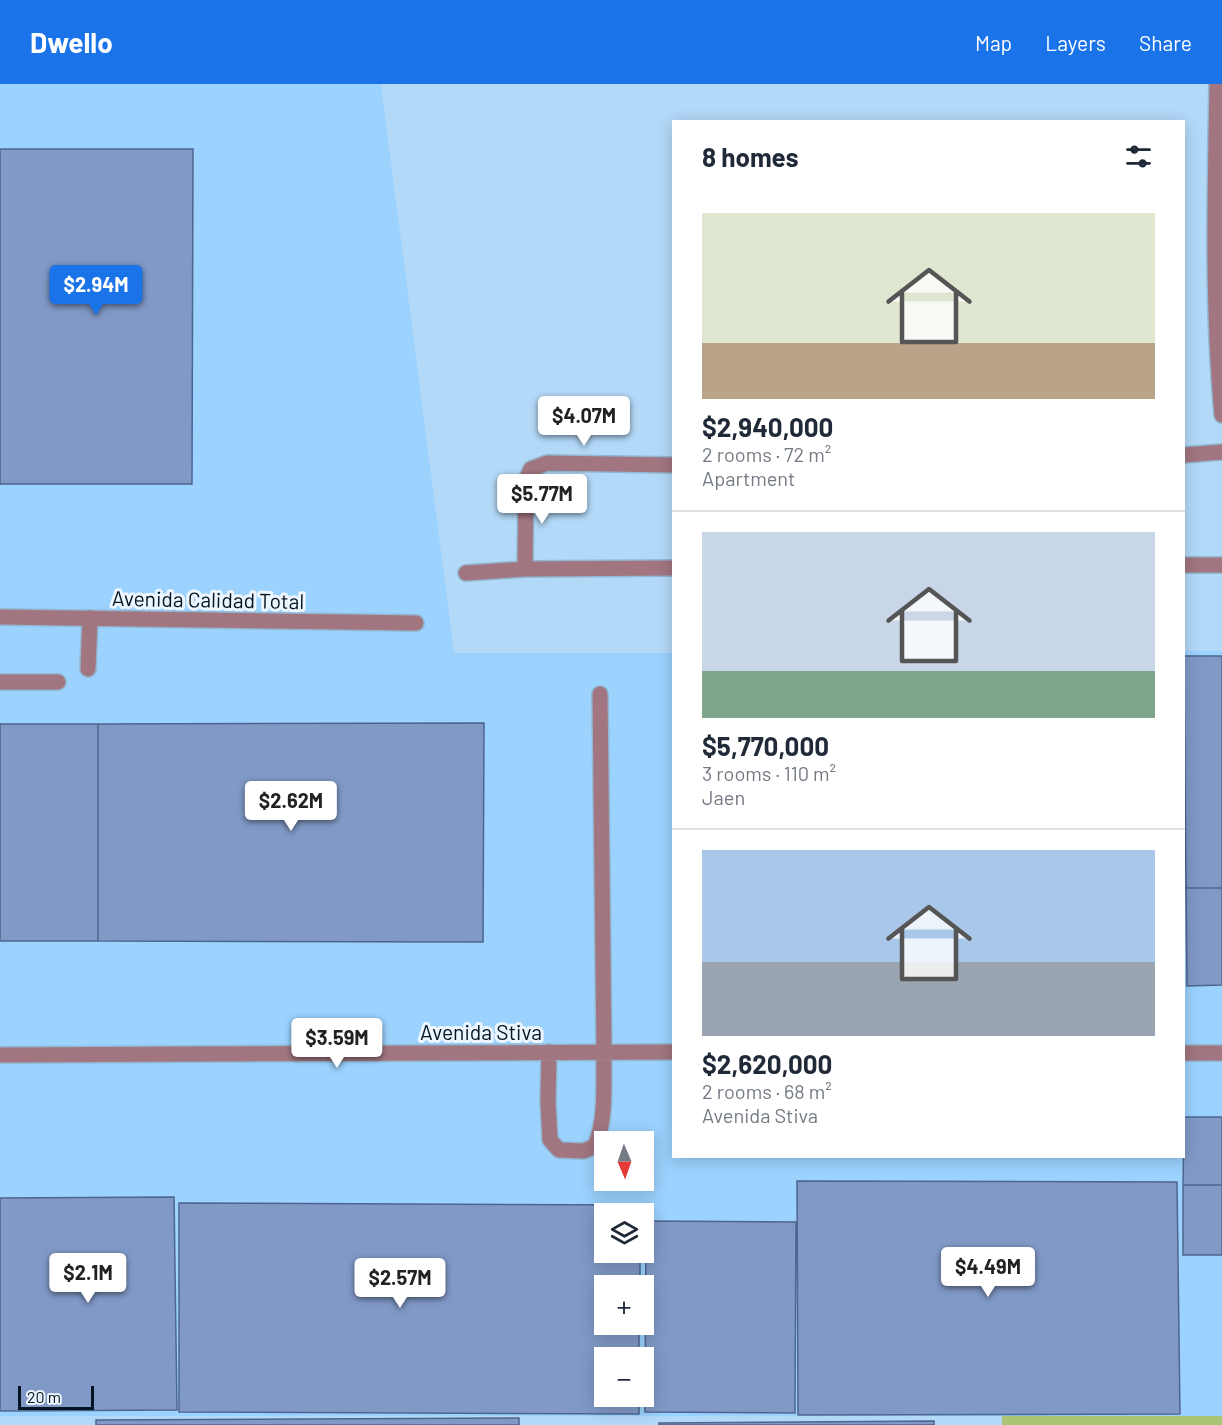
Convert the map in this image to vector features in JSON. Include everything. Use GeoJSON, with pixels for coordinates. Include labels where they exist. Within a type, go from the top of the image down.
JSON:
{"type":"FeatureCollection","features":[{"type":"Feature","properties":{"kind":"street"},"geometry":{"type":"LineString","coordinates":[[1217,84],[1216,351],[1222,416]]}},
{"type":"Feature","properties":{"kind":"street"},"geometry":{"type":"LineString","coordinates":[[1185,455],[1222,452]]}},
{"type":"Feature","properties":{"kind":"street"},"geometry":{"type":"LineString","coordinates":[[525,569],[526,480],[531,469],[547,463],[672,465]]}},
{"type":"Feature","properties":{"kind":"street"},"geometry":{"type":"LineString","coordinates":[[1185,565],[1222,565]]}},
{"type":"Feature","properties":{"kind":"street"},"geometry":{"type":"LineString","coordinates":[[466,573],[525,569],[672,568]]}},
{"type":"Feature","properties":{"kind":"street","name":"Avenida Calidad Total"},"geometry":{"type":"LineString","coordinates":[[0,617],[416,622]]}},
{"type":"Feature","properties":{"kind":"street"},"geometry":{"type":"LineString","coordinates":[[88,669],[90,618]]}},
{"type":"Feature","properties":{"kind":"street"},"geometry":{"type":"LineString","coordinates":[[0,682],[58,682]]}},
{"type":"Feature","properties":{"kind":"street"},"geometry":{"type":"LineString","coordinates":[[549,1052],[550,1140],[559,1150],[584,1151],[595,1146],[601,1133],[604,1052],[600,694]]}},
{"type":"Feature","properties":{"kind":"street","name":"Avenida Stiva"},"geometry":{"type":"LineString","coordinates":[[0,1055],[672,1052]]}},
{"type":"Feature","properties":{"kind":"street"},"geometry":{"type":"LineString","coordinates":[[1185,1053],[1222,1053]]}},
{"type":"Feature","properties":{"kind":"shaded area"},"geometry":{"type":"Polygon","coordinates":[[[0,84],[381,84],[454,653],[672,653],[672,1158],[1185,1158],[1185,651],[1222,651],[1222,1416],[0,1416],[0,84]]]}},
{"type":"Feature","properties":{"kind":"green space"},"geometry":{"type":"Polygon","coordinates":[[[1002,1416],[1222,1416],[1222,1425],[1002,1425],[1002,1416]]]}},
{"type":"Feature","properties":{"kind":"building"},"geometry":{"type":"Polygon","coordinates":[[[0,149],[193,149],[192,484],[0,484],[0,149]]]}},
{"type":"Feature","properties":{"kind":"building"},"geometry":{"type":"Polygon","coordinates":[[[1185,656],[1222,656],[1222,888],[1186,888],[1185,656]]]}},
{"type":"Feature","properties":{"kind":"building"},"geometry":{"type":"Polygon","coordinates":[[[484,723],[483,942],[98,941],[98,724],[484,723]]]}},
{"type":"Feature","properties":{"kind":"building"},"geometry":{"type":"Polygon","coordinates":[[[0,724],[98,724],[98,941],[0,941],[0,724]]]}},
{"type":"Feature","properties":{"kind":"building"},"geometry":{"type":"Polygon","coordinates":[[[1185,772],[1186,888],[1185,888],[1185,772]]]}},
{"type":"Feature","properties":{"kind":"building"},"geometry":{"type":"Polygon","coordinates":[[[1186,888],[1222,888],[1222,985],[1187,986],[1186,888]]]}},
{"type":"Feature","properties":{"kind":"building"},"geometry":{"type":"Polygon","coordinates":[[[1185,1117],[1222,1117],[1222,1185],[1183,1185],[1185,1117]]]}},
{"type":"Feature","properties":{"kind":"building"},"geometry":{"type":"Polygon","coordinates":[[[797,1181],[1177,1182],[1180,1414],[798,1415],[797,1181]]]}},
{"type":"Feature","properties":{"kind":"building"},"geometry":{"type":"Polygon","coordinates":[[[1183,1185],[1222,1185],[1222,1255],[1183,1255],[1183,1185]]]}},
{"type":"Feature","properties":{"kind":"building"},"geometry":{"type":"Polygon","coordinates":[[[174,1197],[177,1410],[0,1411],[0,1198],[174,1197]]]}},
{"type":"Feature","properties":{"kind":"building"},"geometry":{"type":"Polygon","coordinates":[[[179,1203],[594,1205],[594,1263],[640,1263],[640,1275],[594,1275],[594,1335],[639,1335],[639,1347],[594,1347],[594,1407],[639,1407],[639,1414],[179,1412],[179,1203]]]}},
{"type":"Feature","properties":{"kind":"building"},"geometry":{"type":"Polygon","coordinates":[[[654,1221],[796,1222],[795,1413],[645,1412],[645,1407],[654,1407],[654,1347],[645,1347],[645,1335],[654,1335],[654,1275],[646,1275],[646,1263],[654,1263],[654,1221]]]}},
{"type":"Feature","properties":{"kind":"building"},"geometry":{"type":"Polygon","coordinates":[[[519,1418],[519,1425],[96,1425],[96,1420],[519,1418]]]}},
{"type":"Feature","properties":{"kind":"building"},"geometry":{"type":"Polygon","coordinates":[[[934,1421],[934,1425],[659,1425],[659,1423],[934,1421]]]}}]}
